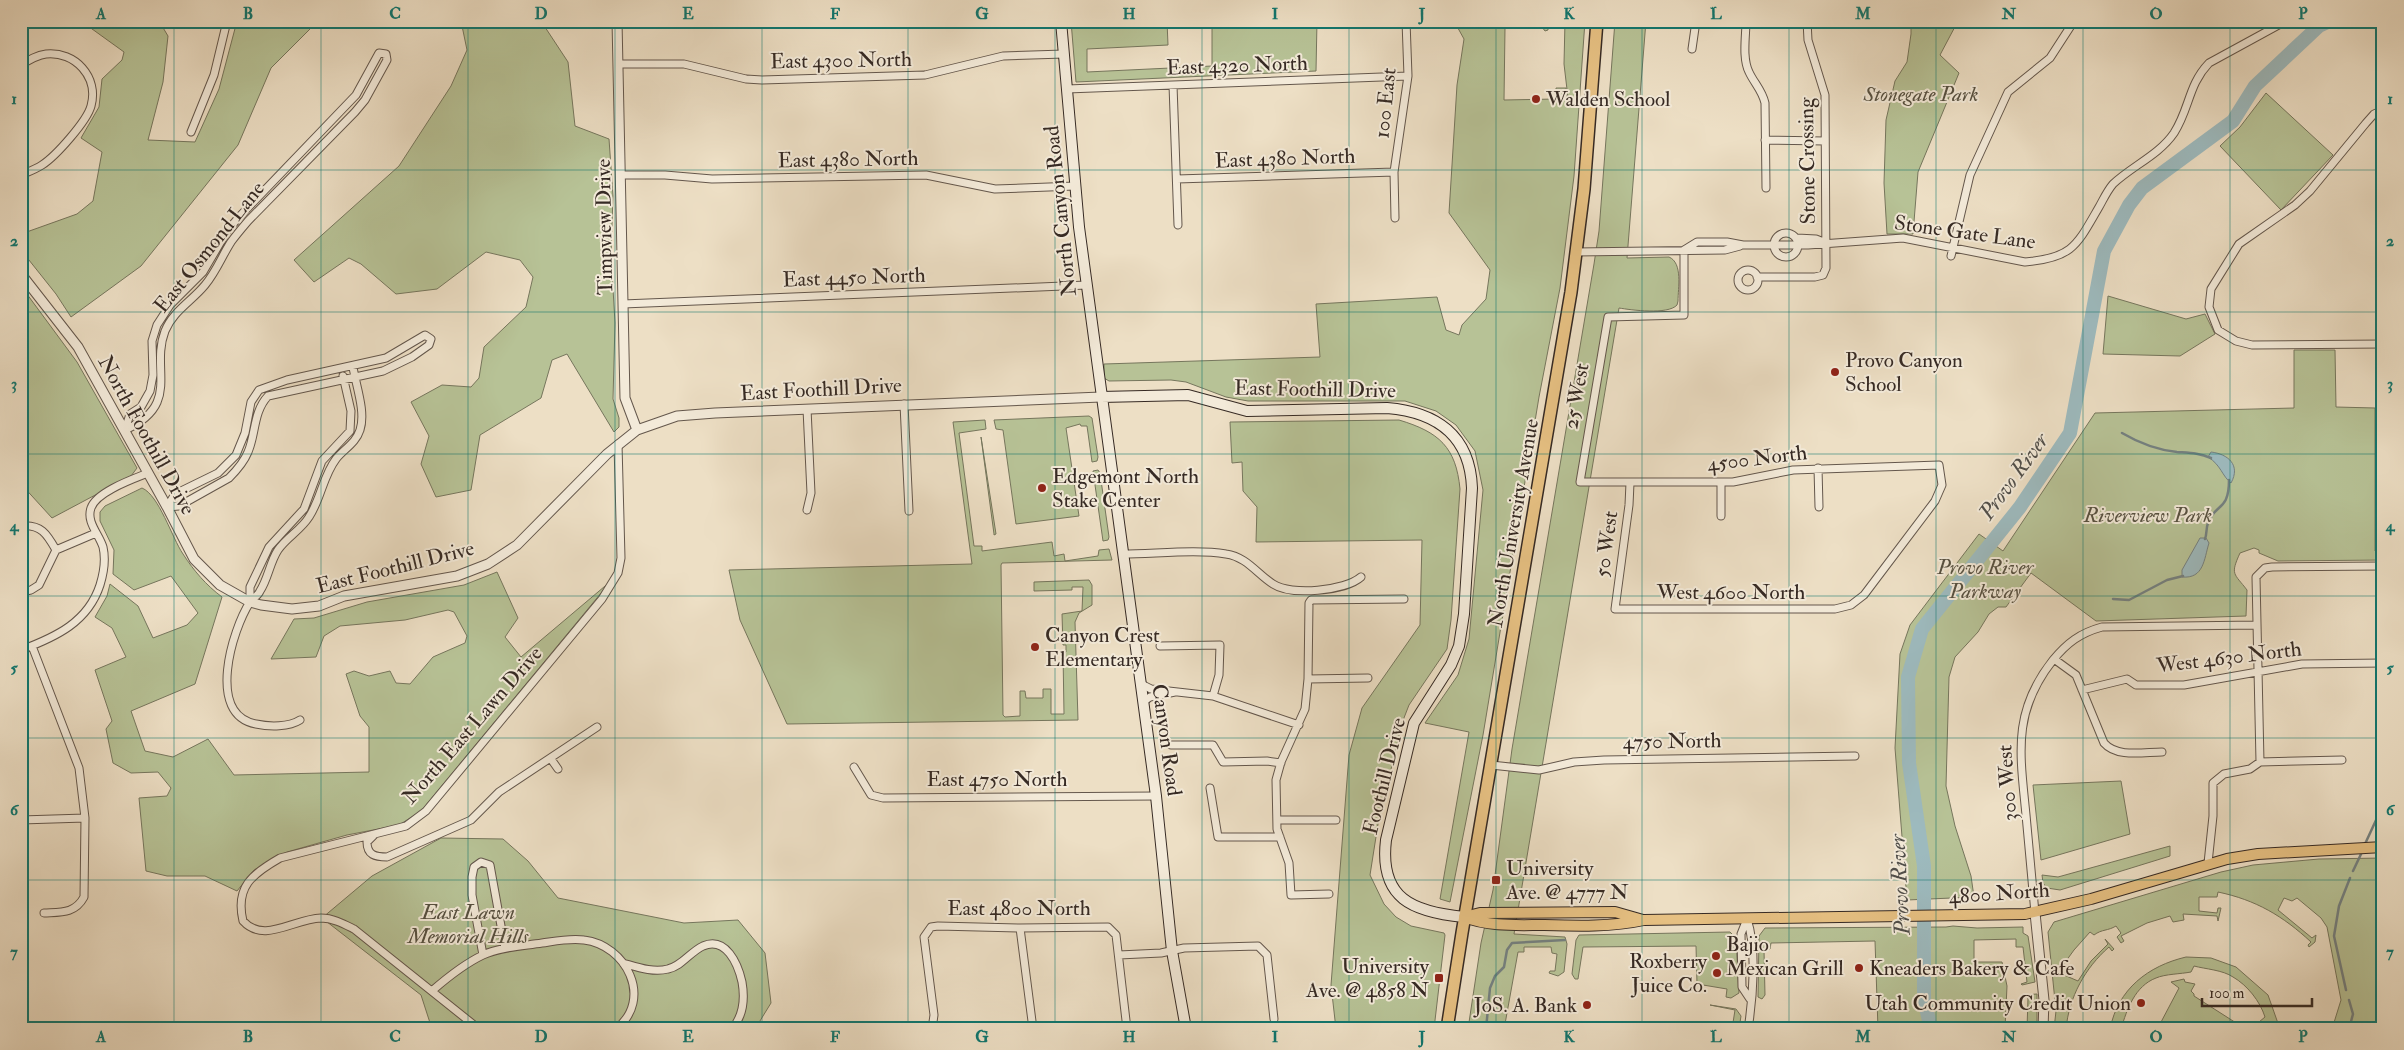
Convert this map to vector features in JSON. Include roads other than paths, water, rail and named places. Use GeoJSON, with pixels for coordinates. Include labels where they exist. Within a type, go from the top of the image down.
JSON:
{"type":"FeatureCollection","features":[{"type":"Feature","properties":{"kind":"highway","name":"North University Avenue"},"geometry":{"type":"LineString","coordinates":[[1447,1029],[1576,252],[1597,21]]}},
{"type":"Feature","properties":{"kind":"main road","name":"North Canyon Road"},"geometry":{"type":"LineString","coordinates":[[1061,21],[1075,186],[1101,396]]}},
{"type":"Feature","properties":{"kind":"main road","name":"East Foothill Drive"},"geometry":{"type":"LineString","coordinates":[[1101,396],[1183,394],[1247,411],[1397,409],[1416,412],[1429,417],[1447,430]]}},
{"type":"Feature","properties":{"kind":"main road","name":"Canyon Road"},"geometry":{"type":"LineString","coordinates":[[1101,396],[1156,796],[1172,951],[1186,1029]]}},
{"type":"Feature","properties":{"kind":"main road","name":"Foothill Drive"},"geometry":{"type":"LineString","coordinates":[[1447,430],[1462,450],[1471,480],[1461,636],[1451,665],[1418,715],[1412,728],[1386,840],[1384,860],[1391,885],[1406,902],[1427,912],[1464,918]]}},
{"type":"Feature","properties":{"kind":"main road","name":"4800 North"},"geometry":{"type":"LineString","coordinates":[[1464,918],[1492,925],[1613,925],[1644,920],[2035,913],[2091,899],[2208,864],[2258,854],[2383,847]]}},
{"type":"Feature","properties":{"kind":"street"},"geometry":{"type":"LineString","coordinates":[[191,132],[214,75],[227,21]]}},
{"type":"Feature","properties":{"kind":"street","name":"Timpview Drive"},"geometry":{"type":"LineString","coordinates":[[617,21],[625,398],[637,430]]}},
{"type":"Feature","properties":{"kind":"street","name":"100 East"},"geometry":{"type":"LineString","coordinates":[[1395,218],[1394,172],[1408,76],[1406,21]]}},
{"type":"Feature","properties":{"kind":"street"},"geometry":{"type":"LineString","coordinates":[[1692,49],[1696,33],[1696,21]]}},
{"type":"Feature","properties":{"kind":"street"},"geometry":{"type":"LineString","coordinates":[[1746,21],[1746,62],[1748,71],[1762,92],[1765,102],[1766,188]]}},
{"type":"Feature","properties":{"kind":"street","name":"Stone Crossing"},"geometry":{"type":"LineString","coordinates":[[1757,277],[1815,277],[1823,275],[1826,268],[1825,95],[1808,40],[1807,21]]}},
{"type":"Feature","properties":{"kind":"street"},"geometry":{"type":"LineString","coordinates":[[1951,256],[1970,174],[2008,92],[2050,58],[2074,21]]}},
{"type":"Feature","properties":{"kind":"street","name":"Stone Gate Lane"},"geometry":{"type":"LineString","coordinates":[[1576,252],[1726,250],[1743,246],[1797,242],[1827,243],[1903,238],[1952,246],[2025,262],[2043,261],[2077,244],[2111,186],[2128,170],[2157,151],[2172,135],[2186,108],[2194,82],[2210,63],[2286,21]]}},
{"type":"Feature","properties":{"kind":"street","name":"East Osmond Lane"},"geometry":{"type":"LineString","coordinates":[[379,53],[386,54],[385,65],[365,100],[248,221],[232,241],[207,284],[177,312],[167,327],[161,349],[161,391],[152,409],[138,424],[125,430],[130,414],[143,403],[152,381],[152,341],[164,311],[194,282],[239,217],[356,95],[376,55],[379,53]]}},
{"type":"Feature","properties":{"kind":"street"},"geometry":{"type":"LineString","coordinates":[[21,64],[44,54],[69,58],[83,68],[89,77],[93,95],[87,115],[50,158],[21,175]]}},
{"type":"Feature","properties":{"kind":"street","name":"East 4300 North"},"geometry":{"type":"LineString","coordinates":[[618,64],[684,64],[746,79],[762,80],[926,76],[1002,56],[1064,54]]}},
{"type":"Feature","properties":{"kind":"street","name":"East 4320 North"},"geometry":{"type":"LineString","coordinates":[[1066,89],[1408,76]]}},
{"type":"Feature","properties":{"kind":"street"},"geometry":{"type":"LineString","coordinates":[[1173,85],[1178,179],[1178,225]]}},
{"type":"Feature","properties":{"kind":"street"},"geometry":{"type":"LineString","coordinates":[[2383,110],[2374,114],[2310,192],[2295,205],[2239,244],[2210,289],[2209,306],[2218,330],[2236,341],[2252,345],[2383,344]]}},
{"type":"Feature","properties":{"kind":"street"},"geometry":{"type":"LineString","coordinates":[[1765,140],[1826,141]]}},
{"type":"Feature","properties":{"kind":"street","name":"East 4380 North"},"geometry":{"type":"LineString","coordinates":[[1178,179],[1394,172]]}},
{"type":"Feature","properties":{"kind":"street","name":"East 4380 North"},"geometry":{"type":"LineString","coordinates":[[620,175],[665,174],[712,179],[926,175],[995,189],[1075,186]]}},
{"type":"Feature","properties":{"kind":"street","name":"Stone Gate Lane"},"geometry":{"type":"LineString","coordinates":[[1776,245],[1775,239],[1780,234],[1792,234],[1797,242]]}},
{"type":"Feature","properties":{"kind":"street"},"geometry":{"type":"LineString","coordinates":[[1776,245],[1776,252],[1780,257],[1792,257],[1797,251],[1797,242]]}},
{"type":"Feature","properties":{"kind":"street","name":"25 West"},"geometry":{"type":"LineString","coordinates":[[1580,482],[1608,316],[1684,315],[1684,250]]}},
{"type":"Feature","properties":{"kind":"street"},"geometry":{"type":"LineString","coordinates":[[209,262],[217,267]]}},
{"type":"Feature","properties":{"kind":"street","name":"North Foothill Drive"},"geometry":{"type":"LineString","coordinates":[[21,274],[78,347],[194,559],[202,570],[220,585],[250,602]]}},
{"type":"Feature","properties":{"kind":"street","name":"East 4450 North"},"geometry":{"type":"LineString","coordinates":[[623,304],[1086,285]]}},
{"type":"Feature","properties":{"kind":"street"},"geometry":{"type":"LineString","coordinates":[[425,336],[431,339],[429,345],[403,362],[383,371],[268,396],[259,412],[248,452],[235,472],[187,502],[179,506],[167,507],[175,494],[218,473],[236,455],[245,433],[251,402],[259,390],[287,380],[353,367],[386,358],[425,336]]}},
{"type":"Feature","properties":{"kind":"street"},"geometry":{"type":"LineString","coordinates":[[300,720],[292,725],[250,723],[240,716],[232,705],[226,670],[230,648],[250,602],[260,592],[278,550],[308,519],[319,500],[333,464],[359,433],[361,414],[353,367]]}},
{"type":"Feature","properties":{"kind":"street"},"geometry":{"type":"LineString","coordinates":[[250,602],[250,587],[268,547],[304,509],[322,461],[350,431],[351,411],[341,369]]}},
{"type":"Feature","properties":{"kind":"street","name":"East Foothill Drive"},"geometry":{"type":"LineString","coordinates":[[250,602],[292,609],[319,606],[344,596],[367,591],[457,576],[488,564],[517,545],[618,444],[637,430],[667,418],[685,415],[1101,396]]}},
{"type":"Feature","properties":{"kind":"street"},"geometry":{"type":"LineString","coordinates":[[143,403],[152,409]]}},
{"type":"Feature","properties":{"kind":"street"},"geometry":{"type":"LineString","coordinates":[[904,404],[909,511]]}},
{"type":"Feature","properties":{"kind":"street"},"geometry":{"type":"LineString","coordinates":[[807,409],[811,493],[807,510]]}},
{"type":"Feature","properties":{"kind":"street","name":"North East Lawn Drive"},"geometry":{"type":"LineString","coordinates":[[479,1029],[433,990],[354,929],[342,923],[322,918],[304,920],[266,932],[253,930],[243,921],[240,897],[250,879],[263,868],[289,856],[406,826],[426,811],[602,599],[613,582],[621,558],[618,444]]}},
{"type":"Feature","properties":{"kind":"street","name":"4500 North"},"geometry":{"type":"LineString","coordinates":[[1580,482],[1721,482],[1793,470],[1818,468],[1939,466],[1942,485],[1935,501],[1864,595],[1848,606]]}},
{"type":"Feature","properties":{"kind":"street"},"geometry":{"type":"LineString","coordinates":[[1818,468],[1819,507]]}},
{"type":"Feature","properties":{"kind":"street"},"geometry":{"type":"LineString","coordinates":[[21,650],[68,629],[92,604],[104,567],[103,546],[90,517],[94,502],[126,482],[148,473]]}},
{"type":"Feature","properties":{"kind":"street"},"geometry":{"type":"LineString","coordinates":[[1721,482],[1721,516]]}},
{"type":"Feature","properties":{"kind":"street","name":"50 West"},"geometry":{"type":"LineString","coordinates":[[1615,609],[1629,505],[1630,483]]}},
{"type":"Feature","properties":{"kind":"street"},"geometry":{"type":"LineString","coordinates":[[21,526],[40,528],[47,534],[56,550]]}},
{"type":"Feature","properties":{"kind":"street"},"geometry":{"type":"LineString","coordinates":[[21,592],[31,590],[39,585],[56,550],[96,533]]}},
{"type":"Feature","properties":{"kind":"street"},"geometry":{"type":"LineString","coordinates":[[1123,554],[1226,554],[1245,560],[1275,586],[1286,589],[1334,589],[1353,583],[1361,577]]}},
{"type":"Feature","properties":{"kind":"street"},"geometry":{"type":"LineString","coordinates":[[2260,762],[2256,577],[2260,572],[2272,567],[2383,566]]}},
{"type":"Feature","properties":{"kind":"street"},"geometry":{"type":"LineString","coordinates":[[1329,894],[1291,894],[1289,863],[1280,837],[1277,820],[1276,780],[1281,763],[1304,709],[1308,679],[1308,606],[1311,600],[1404,599]]}},
{"type":"Feature","properties":{"kind":"street","name":"West 4600 North"},"geometry":{"type":"LineString","coordinates":[[1615,609],[1835,609],[1848,606]]}},
{"type":"Feature","properties":{"kind":"street","name":"300 West"},"geometry":{"type":"LineString","coordinates":[[2035,913],[2020,751],[2021,730],[2025,712],[2037,680],[2073,639],[2102,627],[2257,625]]}},
{"type":"Feature","properties":{"kind":"street"},"geometry":{"type":"LineString","coordinates":[[1160,646],[1220,645],[1219,675],[1213,696]]}},
{"type":"Feature","properties":{"kind":"street"},"geometry":{"type":"LineString","coordinates":[[32,646],[79,768],[85,818],[84,898],[72,910],[44,913]]}},
{"type":"Feature","properties":{"kind":"street"},"geometry":{"type":"LineString","coordinates":[[2054,659],[2076,675],[2104,743],[2110,750],[2117,752],[2162,752]]}},
{"type":"Feature","properties":{"kind":"street","name":"West 4630 North"},"geometry":{"type":"LineString","coordinates":[[2082,690],[2127,679],[2136,685],[2184,685],[2302,664],[2383,663]]}},
{"type":"Feature","properties":{"kind":"street"},"geometry":{"type":"LineString","coordinates":[[1308,679],[1368,678]]}},
{"type":"Feature","properties":{"kind":"street"},"geometry":{"type":"LineString","coordinates":[[1140,684],[1151,689],[1213,696],[1299,724]]}},
{"type":"Feature","properties":{"kind":"street"},"geometry":{"type":"LineString","coordinates":[[1143,702],[1150,697],[1175,691]]}},
{"type":"Feature","properties":{"kind":"street"},"geometry":{"type":"LineString","coordinates":[[374,834],[367,842],[367,849],[371,854],[387,858],[471,820],[499,792],[597,727]]}},
{"type":"Feature","properties":{"kind":"street"},"geometry":{"type":"LineString","coordinates":[[1172,745],[1213,745],[1223,762],[1267,761],[1281,763]]}},
{"type":"Feature","properties":{"kind":"street","name":"4750 North"},"geometry":{"type":"LineString","coordinates":[[1490,765],[1539,770],[1574,762],[1604,760],[1855,756]]}},
{"type":"Feature","properties":{"kind":"street"},"geometry":{"type":"LineString","coordinates":[[551,759],[558,769]]}},
{"type":"Feature","properties":{"kind":"street"},"geometry":{"type":"LineString","coordinates":[[2208,864],[2213,816],[2213,783],[2224,774],[2250,769],[2260,762],[2342,760]]}},
{"type":"Feature","properties":{"kind":"street","name":"East 4750 North"},"geometry":{"type":"LineString","coordinates":[[854,767],[871,795],[883,798],[1156,796]]}},
{"type":"Feature","properties":{"kind":"street"},"geometry":{"type":"LineString","coordinates":[[1210,788],[1218,837],[1280,837]]}},
{"type":"Feature","properties":{"kind":"street"},"geometry":{"type":"LineString","coordinates":[[21,820],[85,818]]}},
{"type":"Feature","properties":{"kind":"street"},"geometry":{"type":"LineString","coordinates":[[1277,820],[1336,820]]}},
{"type":"Feature","properties":{"kind":"street"},"geometry":{"type":"LineString","coordinates":[[483,955],[471,882],[474,867],[481,862],[490,865],[505,948]]}},
{"type":"Feature","properties":{"kind":"street"},"geometry":{"type":"LineString","coordinates":[[2035,913],[2044,1000],[2043,1029]]}},
{"type":"Feature","properties":{"kind":"street"},"geometry":{"type":"LineString","coordinates":[[1747,918],[1741,934],[1742,987],[1750,998]]}},
{"type":"Feature","properties":{"kind":"street"},"geometry":{"type":"LineString","coordinates":[[1747,918],[1752,933],[1752,991],[1748,1029]]}},
{"type":"Feature","properties":{"kind":"street","name":"East 4800 North"},"geometry":{"type":"LineString","coordinates":[[932,1029],[934,1015],[924,937],[931,927],[1020,928],[1101,926],[1113,929],[1116,935],[1119,955]]}},
{"type":"Feature","properties":{"kind":"street"},"geometry":{"type":"LineString","coordinates":[[1020,928],[1032,1029]]}},
{"type":"Feature","properties":{"kind":"street"},"geometry":{"type":"LineString","coordinates":[[433,990],[483,955],[505,948],[567,939],[583,940],[608,947],[623,963],[632,979],[634,994],[632,1007],[626,1025],[616,1029]]}},
{"type":"Feature","properties":{"kind":"street"},"geometry":{"type":"LineString","coordinates":[[623,963],[640,968],[664,970],[676,966],[703,946],[713,944],[723,947],[732,956],[740,972],[743,988],[742,1013],[732,1029]]}},
{"type":"Feature","properties":{"kind":"street"},"geometry":{"type":"LineString","coordinates":[[1127,1029],[1119,955],[1172,951],[1184,948],[1258,946],[1267,955],[1274,1018]]}},
{"type":"Feature","properties":{"kind":"water"},"geometry":{"type":"Polygon","coordinates":[[[2211,452],[2223,455],[2234,466],[2234,477],[2231,483],[2216,463],[2208,457],[2211,452]]]}},
{"type":"Feature","properties":{"kind":"water"},"geometry":{"type":"Polygon","coordinates":[[[2200,538],[2206,538],[2209,543],[2202,567],[2195,575],[2182,577],[2182,570],[2200,538]]]}},
{"type":"Feature","properties":{"kind":"waterway","name":"Provo River"},"geometry":{"type":"LineString","coordinates":[[1931,1029],[1924,999],[1924,866],[1909,763],[1908,677],[1922,629],[2020,507],[2070,433],[2104,251],[2129,205],[2142,188],[2233,121],[2255,86],[2319,26],[2330,21]]}},
{"type":"Feature","properties":{"kind":"waterway"},"geometry":{"type":"LineString","coordinates":[[2122,433],[2156,448],[2198,454],[2211,458]]}},
{"type":"Feature","properties":{"kind":"waterway"},"geometry":{"type":"LineString","coordinates":[[2205,539],[2207,525],[2211,517],[2227,497],[2229,480]]}},
{"type":"Feature","properties":{"kind":"waterway"},"geometry":{"type":"LineString","coordinates":[[2113,599],[2129,600],[2167,580],[2183,576]]}},
{"type":"Feature","properties":{"kind":"waterway"},"geometry":{"type":"LineString","coordinates":[[2365,844],[2383,805]]}},
{"type":"Feature","properties":{"kind":"waterway"},"geometry":{"type":"LineString","coordinates":[[2353,871],[2362,852]]}},
{"type":"Feature","properties":{"kind":"waterway"},"geometry":{"type":"LineString","coordinates":[[2346,990],[2334,936],[2339,906],[2350,878]]}},
{"type":"Feature","properties":{"kind":"waterway"},"geometry":{"type":"LineString","coordinates":[[2383,938],[2383,943]]}},
{"type":"Feature","properties":{"kind":"waterway"},"geometry":{"type":"LineString","coordinates":[[1486,1029],[1490,988],[1495,976],[1504,967],[1507,950],[1512,943],[1565,940]]}},
{"type":"Feature","properties":{"kind":"waterway"},"geometry":{"type":"LineString","coordinates":[[2377,1029],[2380,1019],[2383,962]]}},
{"type":"Feature","properties":{"kind":"waterway"},"geometry":{"type":"LineString","coordinates":[[2349,1000],[2353,1014],[2349,1029]]}},
{"type":"Feature","properties":{"kind":"place","name":"Walden School"},"geometry":{"type":"Point","coordinates":[1536,99]}},
{"type":"Feature","properties":{"kind":"place","name":"Provo Canyon School"},"geometry":{"type":"Point","coordinates":[1835,372]}},
{"type":"Feature","properties":{"kind":"place","name":"Edgemont North Stake Center"},"geometry":{"type":"Point","coordinates":[1042,488]}},
{"type":"Feature","properties":{"kind":"place","name":"Canyon Crest Elementary"},"geometry":{"type":"Point","coordinates":[1035,647]}},
{"type":"Feature","properties":{"kind":"place","name":"University Ave. @ 4777 N"},"geometry":{"type":"Point","coordinates":[1496,880]}},
{"type":"Feature","properties":{"kind":"place","name":"Bajio Mexican Grill"},"geometry":{"type":"Point","coordinates":[1716,956]}},
{"type":"Feature","properties":{"kind":"place","name":"Kneaders Bakery & Cafe"},"geometry":{"type":"Point","coordinates":[1859,968]}},
{"type":"Feature","properties":{"kind":"place","name":"Roxberry Juice Co."},"geometry":{"type":"Point","coordinates":[1717,973]}},
{"type":"Feature","properties":{"kind":"place","name":"University Ave. @ 4858 N"},"geometry":{"type":"Point","coordinates":[1439,978]}},
{"type":"Feature","properties":{"kind":"place","name":"Utah Community Credit Union"},"geometry":{"type":"Point","coordinates":[2141,1003]}},
{"type":"Feature","properties":{"kind":"place","name":"JoS. A. Bank"},"geometry":{"type":"Point","coordinates":[1587,1005]}},
{"type":"Feature","properties":{"kind":"park label","name":"Stonegate Park"},"geometry":{"type":"Point","coordinates":[1921,94]}},
{"type":"Feature","properties":{"kind":"park label","name":"Riverview Park"},"geometry":{"type":"Point","coordinates":[2148,515]}},
{"type":"Feature","properties":{"kind":"park label","name":"Provo River Parkway"},"geometry":{"type":"Point","coordinates":[1985,579]}},
{"type":"Feature","properties":{"kind":"park label","name":"East Lawn Memorial Hills"},"geometry":{"type":"Point","coordinates":[468,924]}}]}
